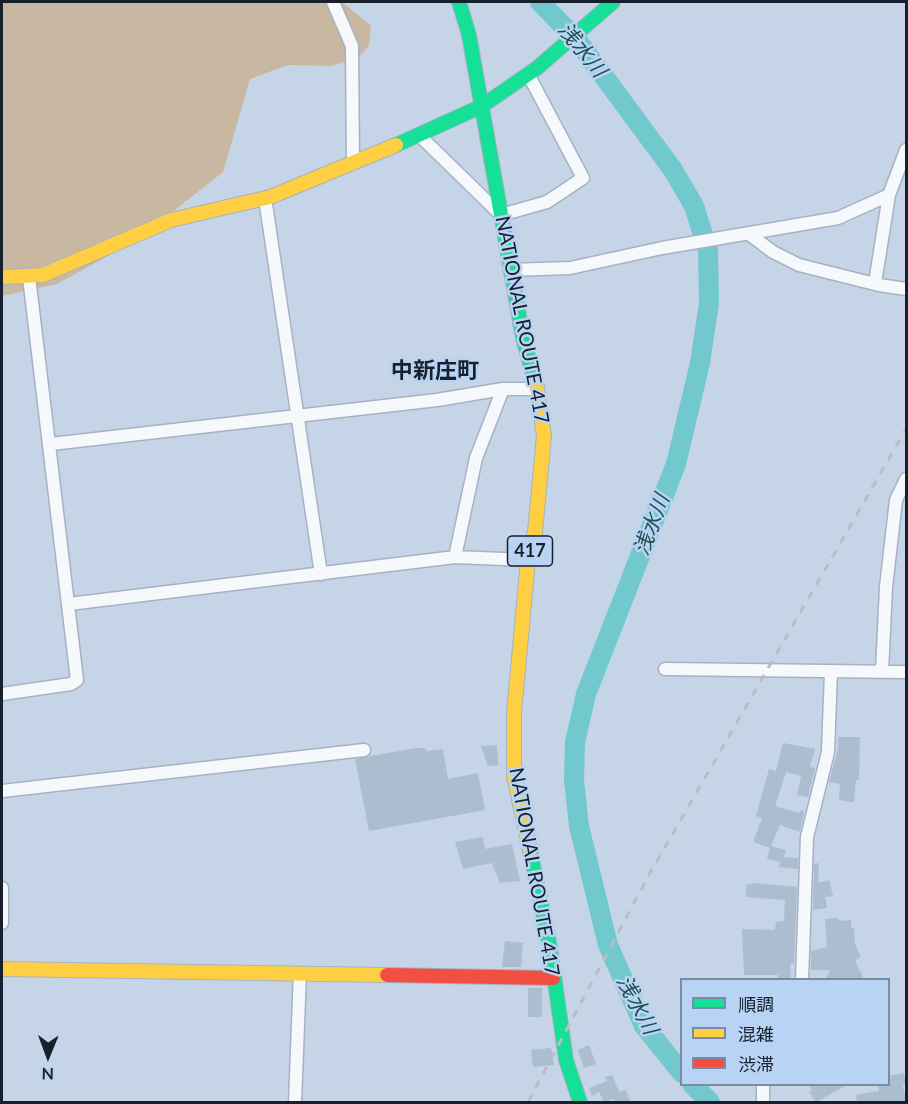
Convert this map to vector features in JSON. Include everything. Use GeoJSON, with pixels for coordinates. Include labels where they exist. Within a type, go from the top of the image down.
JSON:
{"type":"FeatureCollection","features":[{"type":"Feature","properties":{"kind":"main road","name":"NATIONAL ROUTE 417"},"geometry":{"type":"LineString","coordinates":[[459,2],[469,35],[510,270],[523,338],[537,389],[544,436],[535,532],[528,560],[514,712],[514,776],[550,947],[566,1060],[580,1102]]}},
{"type":"Feature","properties":{"kind":"main road"},"geometry":{"type":"LineString","coordinates":[[2,277],[29,277],[43,274],[171,220],[265,198],[419,135],[482,106],[533,71],[610,4]]}},
{"type":"Feature","properties":{"kind":"main road"},"geometry":{"type":"LineString","coordinates":[[2,969],[553,978]]}},
{"type":"Feature","properties":{"kind":"street"},"geometry":{"type":"LineString","coordinates":[[333,2],[352,46],[353,161]]}},
{"type":"Feature","properties":{"kind":"street"},"geometry":{"type":"LineString","coordinates":[[419,135],[501,215],[547,202],[583,178],[533,71]]}},
{"type":"Feature","properties":{"kind":"street"},"geometry":{"type":"LineString","coordinates":[[875,284],[889,195],[906,150]]}},
{"type":"Feature","properties":{"kind":"street"},"geometry":{"type":"LineString","coordinates":[[510,270],[570,268],[662,248],[838,218],[889,195]]}},
{"type":"Feature","properties":{"kind":"street"},"geometry":{"type":"LineString","coordinates":[[265,198],[321,574]]}},
{"type":"Feature","properties":{"kind":"street"},"geometry":{"type":"LineString","coordinates":[[749,234],[773,252],[799,265],[875,284],[906,289]]}},
{"type":"Feature","properties":{"kind":"street"},"geometry":{"type":"LineString","coordinates":[[2,694],[71,684],[77,680],[51,444],[29,277]]}},
{"type":"Feature","properties":{"kind":"street"},"geometry":{"type":"LineString","coordinates":[[51,444],[437,400],[503,389],[537,389]]}},
{"type":"Feature","properties":{"kind":"street"},"geometry":{"type":"LineString","coordinates":[[455,556],[476,458],[503,389]]}},
{"type":"Feature","properties":{"kind":"street"},"geometry":{"type":"LineString","coordinates":[[882,672],[886,587],[896,500],[906,479]]}},
{"type":"Feature","properties":{"kind":"street"},"geometry":{"type":"LineString","coordinates":[[69,604],[455,556],[528,560]]}},
{"type":"Feature","properties":{"kind":"street"},"geometry":{"type":"LineString","coordinates":[[665,669],[906,672]]}},
{"type":"Feature","properties":{"kind":"street"},"geometry":{"type":"LineString","coordinates":[[802,978],[807,837],[828,752],[831,672]]}},
{"type":"Feature","properties":{"kind":"street"},"geometry":{"type":"LineString","coordinates":[[2,791],[364,750]]}},
{"type":"Feature","properties":{"kind":"street"},"geometry":{"type":"LineString","coordinates":[[2,888],[2,923]]}},
{"type":"Feature","properties":{"kind":"street"},"geometry":{"type":"LineString","coordinates":[[294,1102],[300,973]]}},
{"type":"Feature","properties":{"kind":"shaded area"},"geometry":{"type":"Polygon","coordinates":[[[2,2],[342,2],[371,26],[369,46],[358,58],[331,66],[288,65],[250,79],[223,172],[138,239],[57,284],[2,296],[2,2]]]}},
{"type":"Feature","properties":{"kind":"building"},"geometry":{"type":"Polygon","coordinates":[[[838,737],[860,737],[859,780],[856,780],[854,802],[839,800],[840,784],[829,782],[838,749],[838,737]]]}},
{"type":"Feature","properties":{"kind":"building"},"geometry":{"type":"Polygon","coordinates":[[[783,743],[815,749],[810,767],[815,768],[808,797],[797,795],[801,776],[786,772],[775,806],[799,813],[802,810],[804,813],[800,832],[780,825],[771,846],[786,850],[784,857],[798,858],[798,869],[779,867],[780,862],[767,859],[770,848],[753,842],[762,818],[756,816],[769,769],[776,771],[783,743]]]}},
{"type":"Feature","properties":{"kind":"building"},"geometry":{"type":"Polygon","coordinates":[[[497,745],[498,765],[488,766],[481,746],[497,745]]]}},
{"type":"Feature","properties":{"kind":"building"},"geometry":{"type":"Polygon","coordinates":[[[425,748],[426,751],[443,749],[448,779],[478,773],[485,810],[369,831],[355,759],[425,748]]]}},
{"type":"Feature","properties":{"kind":"building"},"geometry":{"type":"Polygon","coordinates":[[[483,837],[485,849],[512,844],[520,881],[500,883],[492,863],[463,869],[455,842],[483,837]]]}},
{"type":"Feature","properties":{"kind":"building"},"geometry":{"type":"Polygon","coordinates":[[[819,863],[818,883],[829,880],[833,896],[825,897],[827,908],[813,910],[814,864],[819,863]]]}},
{"type":"Feature","properties":{"kind":"building"},"geometry":{"type":"Polygon","coordinates":[[[755,883],[797,887],[794,964],[790,964],[791,978],[778,978],[778,975],[744,975],[742,929],[775,930],[776,922],[784,921],[785,900],[746,897],[746,885],[755,883]]]}},
{"type":"Feature","properties":{"kind":"building"},"geometry":{"type":"Polygon","coordinates":[[[825,919],[851,920],[855,944],[861,957],[855,961],[863,977],[826,978],[830,970],[811,970],[811,951],[827,947],[825,919]]]}},
{"type":"Feature","properties":{"kind":"building"},"geometry":{"type":"Polygon","coordinates":[[[505,941],[523,943],[521,967],[502,967],[505,941]]]}},
{"type":"Feature","properties":{"kind":"building"},"geometry":{"type":"Polygon","coordinates":[[[528,988],[542,988],[542,1017],[528,1017],[528,988]]]}},
{"type":"Feature","properties":{"kind":"building"},"geometry":{"type":"Polygon","coordinates":[[[589,1045],[596,1064],[584,1068],[578,1050],[589,1045]]]}},
{"type":"Feature","properties":{"kind":"building"},"geometry":{"type":"Polygon","coordinates":[[[551,1048],[554,1065],[533,1067],[531,1050],[551,1048]]]}},
{"type":"Feature","properties":{"kind":"building"},"geometry":{"type":"Polygon","coordinates":[[[904,1073],[906,1084],[903,1085],[906,1102],[857,1102],[856,1095],[879,1091],[878,1086],[890,1086],[890,1076],[904,1073]]]}},
{"type":"Feature","properties":{"kind":"building"},"geometry":{"type":"Polygon","coordinates":[[[612,1075],[619,1092],[626,1090],[630,1101],[615,1102],[613,1099],[604,1102],[599,1092],[592,1096],[589,1088],[607,1081],[605,1077],[612,1075]]]}},
{"type":"Feature","properties":{"kind":"building"},"geometry":{"type":"Polygon","coordinates":[[[810,1086],[845,1086],[816,1102],[809,1092],[812,1091],[810,1086]]]}},
{"type":"Feature","properties":{"kind":"waterway","name":"浅水川"},"geometry":{"type":"LineString","coordinates":[[540,2],[577,40],[673,170],[694,206],[708,251],[709,303],[700,363],[676,464],[586,694],[575,742],[574,780],[579,826],[608,945],[644,1026],[680,1071]]}},
{"type":"Feature","properties":{"kind":"waterway","name":"浅水川"},"geometry":{"type":"LineString","coordinates":[[694,1086],[710,1102]]}},
{"type":"Feature","properties":{"kind":"railway"},"geometry":{"type":"LineString","coordinates":[[528,1102],[650,873],[906,429]]}},
{"type":"Feature","properties":{"kind":"traffic: fast"},"geometry":{"type":"LineString","coordinates":[[459,2],[469,35],[523,338],[537,388]]}},
{"type":"Feature","properties":{"kind":"traffic: fast"},"geometry":{"type":"LineString","coordinates":[[396,145],[482,106],[537,68],[613,2]]}},
{"type":"Feature","properties":{"kind":"traffic: fast"},"geometry":{"type":"LineString","coordinates":[[530,850],[550,947],[566,1060],[580,1102]]}},
{"type":"Feature","properties":{"kind":"traffic: slow"},"geometry":{"type":"LineString","coordinates":[[2,277],[43,275],[171,220],[270,197],[396,145]]}},
{"type":"Feature","properties":{"kind":"traffic: slow"},"geometry":{"type":"LineString","coordinates":[[530,850],[514,776],[514,713],[528,560],[535,532],[544,436],[537,388]]}},
{"type":"Feature","properties":{"kind":"traffic: slow"},"geometry":{"type":"LineString","coordinates":[[2,969],[387,975]]}},
{"type":"Feature","properties":{"kind":"traffic: jam"},"geometry":{"type":"LineString","coordinates":[[387,975],[553,978]]}},
{"type":"Feature","properties":{"kind":"district","name":"中新庄町"},"geometry":{"type":"Point","coordinates":[435,371]}}]}
